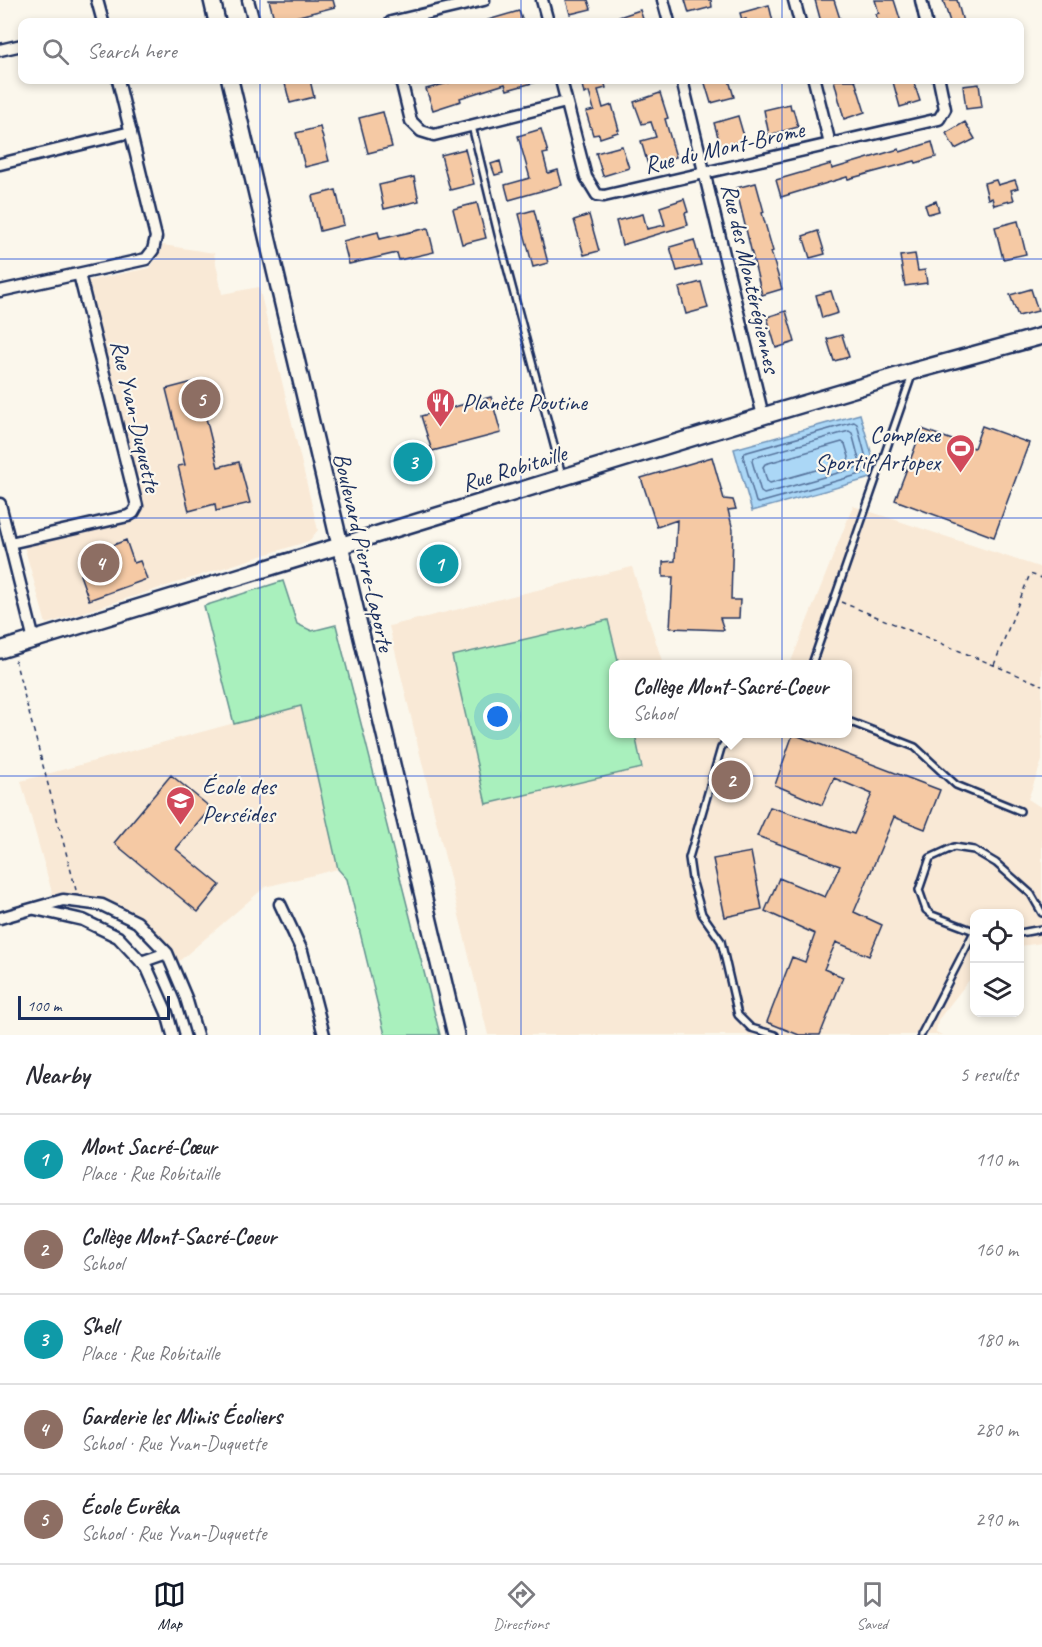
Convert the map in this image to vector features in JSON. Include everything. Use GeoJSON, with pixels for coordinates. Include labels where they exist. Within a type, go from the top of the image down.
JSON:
{"type":"FeatureCollection","features":[{"type":"Feature","properties":{"kind":"street"},"geometry":{"type":"LineString","coordinates":[[97,0],[102,18]]}},
{"type":"Feature","properties":{"kind":"street"},"geometry":{"type":"LineString","coordinates":[[212,0],[216,18]]}},
{"type":"Feature","properties":{"kind":"street"},"geometry":{"type":"LineString","coordinates":[[248,0],[253,18]]}},
{"type":"Feature","properties":{"kind":"street"},"geometry":{"type":"LineString","coordinates":[[408,18],[484,0]]}},
{"type":"Feature","properties":{"kind":"street"},"geometry":{"type":"LineString","coordinates":[[542,0],[547,18]]}},
{"type":"Feature","properties":{"kind":"street"},"geometry":{"type":"LineString","coordinates":[[663,0],[668,18]]}},
{"type":"Feature","properties":{"kind":"street"},"geometry":{"type":"LineString","coordinates":[[794,0],[799,18]]}},
{"type":"Feature","properties":{"kind":"street"},"geometry":{"type":"LineString","coordinates":[[921,0],[925,18]]}},
{"type":"Feature","properties":{"kind":"street"},"geometry":{"type":"LineString","coordinates":[[0,50],[18,46]]}},
{"type":"Feature","properties":{"kind":"street"},"geometry":{"type":"LineString","coordinates":[[0,291],[146,260],[153,250],[156,237],[119,84]]}},
{"type":"Feature","properties":{"kind":"street","name":"Boulevard Pierre-Laporte"},"geometry":{"type":"LineString","coordinates":[[231,84],[456,1035]]}},
{"type":"Feature","properties":{"kind":"street"},"geometry":{"type":"LineString","coordinates":[[402,84],[411,121],[421,131],[434,135],[566,102]]}},
{"type":"Feature","properties":{"kind":"street","name":"Rue du Mont-Brome"},"geometry":{"type":"LineString","coordinates":[[562,84],[586,177],[597,195],[613,195],[939,119],[945,109],[940,84]]}},
{"type":"Feature","properties":{"kind":"street","name":"Rue des Montérégiennes"},"geometry":{"type":"LineString","coordinates":[[683,84],[763,416]]}},
{"type":"Feature","properties":{"kind":"street"},"geometry":{"type":"LineString","coordinates":[[815,84],[830,144]]}},
{"type":"Feature","properties":{"kind":"street"},"geometry":{"type":"LineString","coordinates":[[0,164],[131,132]]}},
{"type":"Feature","properties":{"kind":"street","name":"Rue Yvan-Duquette"},"geometry":{"type":"LineString","coordinates":[[10,543],[128,516],[133,513],[136,506],[79,274]]}},
{"type":"Feature","properties":{"kind":"street","name":"Rue Robitaille"},"geometry":{"type":"LineString","coordinates":[[6,648],[763,416],[1042,336]]}},
{"type":"Feature","properties":{"kind":"street"},"geometry":{"type":"LineString","coordinates":[[0,504],[34,639]]}},
{"type":"Feature","properties":{"kind":"street"},"geometry":{"type":"LineString","coordinates":[[0,918],[63,900],[102,905],[137,922],[167,953],[186,998],[197,1035]]}},
{"type":"Feature","properties":{"kind":"street"},"geometry":{"type":"LineString","coordinates":[[280,904],[302,951],[324,1035]]}},
{"type":"Feature","properties":{"kind":"street"},"geometry":{"type":"LineString","coordinates":[[35,909],[83,920],[118,937],[147,968],[167,1013],[173,1035]]}},
{"type":"Feature","properties":{"kind":"street"},"geometry":{"type":"LineString","coordinates":[[141,962],[167,953]]}},
{"type":"Feature","properties":{"kind":"lane"},"geometry":{"type":"LineString","coordinates":[[472,126],[498,234],[563,477]]}},
{"type":"Feature","properties":{"kind":"lane"},"geometry":{"type":"LineString","coordinates":[[813,660],[914,371]]}},
{"type":"Feature","properties":{"kind":"lane"},"geometry":{"type":"LineString","coordinates":[[852,723],[915,747],[956,785],[1020,811]]}},
{"type":"Feature","properties":{"kind":"lane"},"geometry":{"type":"LineString","coordinates":[[728,738],[721,748],[690,858],[692,879],[702,914],[722,941],[738,1015],[751,1028],[775,1035]]}},
{"type":"Feature","properties":{"kind":"lane"},"geometry":{"type":"LineString","coordinates":[[970,929],[926,910],[919,890],[930,858],[954,847],[974,850],[996,863],[1031,894],[1042,913]]}},
{"type":"Feature","properties":{"kind":"lane"},"geometry":{"type":"LineString","coordinates":[[1024,932],[1042,929]]}},
{"type":"Feature","properties":{"kind":"lane"},"geometry":{"type":"LineString","coordinates":[[921,1035],[970,941]]}},
{"type":"Feature","properties":{"kind":"path"},"geometry":{"type":"LineString","coordinates":[[993,665],[1030,574],[1042,578]]}},
{"type":"Feature","properties":{"kind":"path"},"geometry":{"type":"LineString","coordinates":[[835,600],[1042,685]]}},
{"type":"Feature","properties":{"kind":"path"},"geometry":{"type":"LineString","coordinates":[[6,648],[79,902]]}},
{"type":"Feature","properties":{"kind":"shaded area"},"geometry":{"type":"Polygon","coordinates":[[[163,245],[214,253],[222,294],[259,287],[318,530],[309,541],[46,624],[24,546],[139,514],[141,503],[87,281],[149,268],[163,245]]]}},
{"type":"Feature","properties":{"kind":"shaded area"},"geometry":{"type":"Polygon","coordinates":[[[853,506],[1042,568],[1042,761],[1028,799],[1042,808],[1042,943],[1024,945],[1024,909],[970,909],[970,979],[938,1020],[936,1032],[942,1035],[488,1035],[389,626],[632,567],[662,660],[609,660],[609,738],[852,738],[852,660],[792,660],[853,506]]]}},
{"type":"Feature","properties":{"kind":"shaded area","name":"École des Perséides"},"geometry":{"type":"Polygon","coordinates":[[[301,705],[338,869],[265,887],[177,963],[158,936],[88,898],[53,896],[21,781],[301,705]]]}},
{"type":"Feature","properties":{"kind":"green space"},"geometry":{"type":"Polygon","coordinates":[[[283,581],[297,624],[312,631],[336,625],[440,1035],[385,1035],[347,879],[338,869],[301,706],[234,724],[204,606],[283,581]]]}},
{"type":"Feature","properties":{"kind":"green space"},"geometry":{"type":"Polygon","coordinates":[[[608,620],[618,660],[609,660],[609,738],[636,738],[642,768],[486,804],[452,656],[608,620]]]}},
{"type":"Feature","properties":{"kind":"water"},"geometry":{"type":"Polygon","coordinates":[[[860,414],[878,476],[752,511],[734,449],[860,414]]]}},
{"type":"Feature","properties":{"kind":"building"},"geometry":{"type":"Polygon","coordinates":[[[269,0],[333,0],[335,7],[291,18],[274,18],[269,0]]]}},
{"type":"Feature","properties":{"kind":"building"},"geometry":{"type":"Polygon","coordinates":[[[566,0],[588,0],[591,9],[570,14],[566,0]]]}},
{"type":"Feature","properties":{"kind":"building"},"geometry":{"type":"Polygon","coordinates":[[[685,0],[711,0],[712,7],[689,13],[685,0]]]}},
{"type":"Feature","properties":{"kind":"building"},"geometry":{"type":"Polygon","coordinates":[[[815,0],[834,0],[840,18],[820,18],[815,0]]]}},
{"type":"Feature","properties":{"kind":"building"},"geometry":{"type":"Polygon","coordinates":[[[875,0],[894,0],[900,18],[877,18],[876,14],[879,13],[875,0]]]}},
{"type":"Feature","properties":{"kind":"building"},"geometry":{"type":"Polygon","coordinates":[[[943,0],[957,0],[962,18],[949,18],[943,0]]]}},
{"type":"Feature","properties":{"kind":"building"},"geometry":{"type":"Polygon","coordinates":[[[769,5],[772,18],[741,18],[740,13],[769,5]]]}},
{"type":"Feature","properties":{"kind":"building"},"geometry":{"type":"Polygon","coordinates":[[[640,10],[643,18],[616,18],[640,10]]]}},
{"type":"Feature","properties":{"kind":"building"},"geometry":{"type":"Polygon","coordinates":[[[519,11],[522,18],[495,18],[519,11]]]}},
{"type":"Feature","properties":{"kind":"building"},"geometry":{"type":"Polygon","coordinates":[[[285,84],[311,84],[314,97],[290,103],[285,84]]]}},
{"type":"Feature","properties":{"kind":"building"},"geometry":{"type":"Polygon","coordinates":[[[444,84],[505,84],[460,98],[461,101],[433,110],[426,89],[444,84]]]}},
{"type":"Feature","properties":{"kind":"building"},"geometry":{"type":"Polygon","coordinates":[[[505,84],[529,84],[507,90],[505,84]]]}},
{"type":"Feature","properties":{"kind":"building"},"geometry":{"type":"Polygon","coordinates":[[[582,84],[605,84],[606,88],[598,90],[603,108],[612,105],[618,132],[600,138],[599,134],[593,135],[586,112],[594,110],[589,92],[584,94],[582,84]]]}},
{"type":"Feature","properties":{"kind":"building"},"geometry":{"type":"Polygon","coordinates":[[[705,84],[730,84],[734,97],[711,103],[705,84]]]}},
{"type":"Feature","properties":{"kind":"building"},"geometry":{"type":"Polygon","coordinates":[[[835,84],[856,84],[865,112],[844,119],[835,84]]]}},
{"type":"Feature","properties":{"kind":"building"},"geometry":{"type":"Polygon","coordinates":[[[894,84],[914,84],[920,101],[900,107],[894,84]]]}},
{"type":"Feature","properties":{"kind":"building"},"geometry":{"type":"Polygon","coordinates":[[[979,84],[982,107],[966,109],[963,86],[979,84]]]}},
{"type":"Feature","properties":{"kind":"building"},"geometry":{"type":"Polygon","coordinates":[[[660,93],[676,157],[648,165],[641,141],[656,137],[651,122],[642,124],[634,102],[660,93]]]}},
{"type":"Feature","properties":{"kind":"building"},"geometry":{"type":"Polygon","coordinates":[[[790,104],[798,127],[769,135],[764,110],[790,104]]]}},
{"type":"Feature","properties":{"kind":"building"},"geometry":{"type":"Polygon","coordinates":[[[383,112],[392,147],[368,153],[359,118],[383,112]]]}},
{"type":"Feature","properties":{"kind":"building"},"geometry":{"type":"Polygon","coordinates":[[[738,116],[745,140],[721,147],[714,123],[738,116]]]}},
{"type":"Feature","properties":{"kind":"building"},"geometry":{"type":"Polygon","coordinates":[[[965,122],[975,139],[955,149],[946,133],[965,122]]]}},
{"type":"Feature","properties":{"kind":"building"},"geometry":{"type":"Polygon","coordinates":[[[320,127],[329,161],[305,167],[296,133],[320,127]]]}},
{"type":"Feature","properties":{"kind":"building"},"geometry":{"type":"Polygon","coordinates":[[[541,129],[548,153],[543,154],[548,173],[558,170],[562,185],[509,200],[505,185],[530,178],[518,136],[541,129]]]}},
{"type":"Feature","properties":{"kind":"building"},"geometry":{"type":"Polygon","coordinates":[[[932,142],[936,157],[848,179],[847,177],[781,197],[776,180],[831,164],[832,169],[899,149],[900,152],[932,142]]]}},
{"type":"Feature","properties":{"kind":"building"},"geometry":{"type":"Polygon","coordinates":[[[622,146],[629,168],[603,176],[596,153],[622,146]]]}},
{"type":"Feature","properties":{"kind":"building"},"geometry":{"type":"Polygon","coordinates":[[[465,149],[474,184],[450,190],[441,155],[465,149]]]}},
{"type":"Feature","properties":{"kind":"building"},"geometry":{"type":"Polygon","coordinates":[[[500,161],[503,173],[495,175],[491,164],[500,161]]]}},
{"type":"Feature","properties":{"kind":"building"},"geometry":{"type":"Polygon","coordinates":[[[414,177],[419,201],[384,209],[379,185],[414,177]]]}},
{"type":"Feature","properties":{"kind":"building"},"geometry":{"type":"Polygon","coordinates":[[[996,180],[998,185],[1015,180],[1018,188],[1011,190],[1014,200],[994,205],[992,198],[988,199],[984,183],[996,180]]]}},
{"type":"Feature","properties":{"kind":"building"},"geometry":{"type":"Polygon","coordinates":[[[756,183],[773,251],[771,252],[782,289],[762,295],[736,188],[756,183]]]}},
{"type":"Feature","properties":{"kind":"building"},"geometry":{"type":"Polygon","coordinates":[[[336,190],[344,225],[320,231],[312,196],[336,190]]]}},
{"type":"Feature","properties":{"kind":"building"},"geometry":{"type":"Polygon","coordinates":[[[684,199],[688,212],[685,213],[688,225],[622,245],[616,221],[643,214],[647,229],[665,225],[660,207],[684,199]]]}},
{"type":"Feature","properties":{"kind":"building"},"geometry":{"type":"Polygon","coordinates":[[[936,201],[939,211],[928,214],[925,205],[936,201]]]}},
{"type":"Feature","properties":{"kind":"building"},"geometry":{"type":"Polygon","coordinates":[[[477,203],[486,238],[462,244],[453,209],[477,203]]]}},
{"type":"Feature","properties":{"kind":"building"},"geometry":{"type":"Polygon","coordinates":[[[534,210],[548,263],[533,267],[519,214],[534,210]]]}},
{"type":"Feature","properties":{"kind":"building"},"geometry":{"type":"Polygon","coordinates":[[[589,215],[599,251],[584,255],[574,220],[589,215]]]}},
{"type":"Feature","properties":{"kind":"building"},"geometry":{"type":"Polygon","coordinates":[[[1018,221],[1026,254],[1003,259],[995,227],[1018,221]]]}},
{"type":"Feature","properties":{"kind":"building"},"geometry":{"type":"Polygon","coordinates":[[[428,228],[434,252],[399,260],[397,253],[349,264],[343,241],[378,232],[380,239],[428,228]]]}},
{"type":"Feature","properties":{"kind":"building"},"geometry":{"type":"Polygon","coordinates":[[[818,231],[825,254],[810,258],[803,236],[818,231]]]}},
{"type":"Feature","properties":{"kind":"building"},"geometry":{"type":"Polygon","coordinates":[[[694,240],[701,265],[677,271],[670,247],[694,240]]]}},
{"type":"Feature","properties":{"kind":"building"},"geometry":{"type":"Polygon","coordinates":[[[915,254],[918,271],[925,270],[927,283],[905,286],[900,256],[915,254]]]}},
{"type":"Feature","properties":{"kind":"building"},"geometry":{"type":"Polygon","coordinates":[[[701,282],[708,308],[686,314],[679,288],[701,282]]]}},
{"type":"Feature","properties":{"kind":"building"},"geometry":{"type":"Polygon","coordinates":[[[1031,289],[1038,311],[1018,316],[1010,295],[1031,289]]]}},
{"type":"Feature","properties":{"kind":"building"},"geometry":{"type":"Polygon","coordinates":[[[831,291],[838,313],[822,318],[816,295],[831,291]]]}},
{"type":"Feature","properties":{"kind":"building"},"geometry":{"type":"Polygon","coordinates":[[[786,311],[795,342],[776,348],[767,317],[786,311]]]}},
{"type":"Feature","properties":{"kind":"building"},"geometry":{"type":"Polygon","coordinates":[[[842,335],[849,357],[834,361],[827,339],[842,335]]]}},
{"type":"Feature","properties":{"kind":"building"},"geometry":{"type":"Polygon","coordinates":[[[197,381],[218,467],[239,462],[250,503],[216,511],[215,504],[189,511],[178,466],[185,465],[166,389],[197,381]]]}},
{"type":"Feature","properties":{"kind":"building"},"geometry":{"type":"Polygon","coordinates":[[[491,397],[501,433],[432,451],[421,416],[491,397]]]}},
{"type":"Feature","properties":{"kind":"building","name":"Complexe Sportif Artopex"},"geometry":{"type":"Polygon","coordinates":[[[982,426],[1029,443],[994,537],[895,500],[922,429],[974,448],[982,426]]]}},
{"type":"Feature","properties":{"kind":"building"},"geometry":{"type":"Polygon","coordinates":[[[417,450],[423,469],[410,473],[404,454],[417,450]]]}},
{"type":"Feature","properties":{"kind":"building"},"geometry":{"type":"Polygon","coordinates":[[[712,457],[724,499],[733,500],[736,509],[728,510],[733,530],[731,600],[740,600],[739,618],[720,618],[724,630],[670,628],[673,577],[663,577],[663,562],[675,561],[677,520],[657,527],[641,478],[712,457]]]}},
{"type":"Feature","properties":{"kind":"building"},"geometry":{"type":"Polygon","coordinates":[[[126,540],[134,563],[140,561],[147,579],[89,600],[80,575],[112,564],[106,548],[126,540]]]}},
{"type":"Feature","properties":{"kind":"building"},"geometry":{"type":"Polygon","coordinates":[[[792,738],[804,738],[940,790],[925,829],[894,817],[854,912],[882,925],[869,956],[836,942],[824,969],[843,977],[820,1035],[799,1035],[767,1022],[792,957],[805,962],[815,934],[765,911],[779,878],[825,897],[840,866],[757,836],[770,807],[854,834],[872,794],[834,778],[822,805],[775,785],[792,738]]]}},
{"type":"Feature","properties":{"kind":"building"},"geometry":{"type":"Polygon","coordinates":[[[171,775],[211,808],[176,849],[220,885],[198,912],[114,843],[171,775]]]}},
{"type":"Feature","properties":{"kind":"building"},"geometry":{"type":"Polygon","coordinates":[[[751,852],[762,909],[725,917],[713,859],[751,852]]]}},
{"type":"Feature","properties":{"kind":"place","name":"École Eurêka"},"geometry":{"type":"Point","coordinates":[201,399]}},
{"type":"Feature","properties":{"kind":"place","name":"Planète Poutine"},"geometry":{"type":"Point","coordinates":[441,428]}},
{"type":"Feature","properties":{"kind":"place","name":"Shell"},"geometry":{"type":"Point","coordinates":[413,462]}},
{"type":"Feature","properties":{"kind":"place","name":"Complexe Sportif Artopex"},"geometry":{"type":"Point","coordinates":[961,474]}},
{"type":"Feature","properties":{"kind":"place","name":"Garderie les Minis Écoliers"},"geometry":{"type":"Point","coordinates":[100,563]}},
{"type":"Feature","properties":{"kind":"place","name":"Mont Sacré-Cœur"},"geometry":{"type":"Point","coordinates":[439,564]}},
{"type":"Feature","properties":{"kind":"place","name":"Collège Mont-Sacré-Coeur"},"geometry":{"type":"Point","coordinates":[731,780]}},
{"type":"Feature","properties":{"kind":"place","name":"École des Perséides"},"geometry":{"type":"Point","coordinates":[181,826]}}]}
